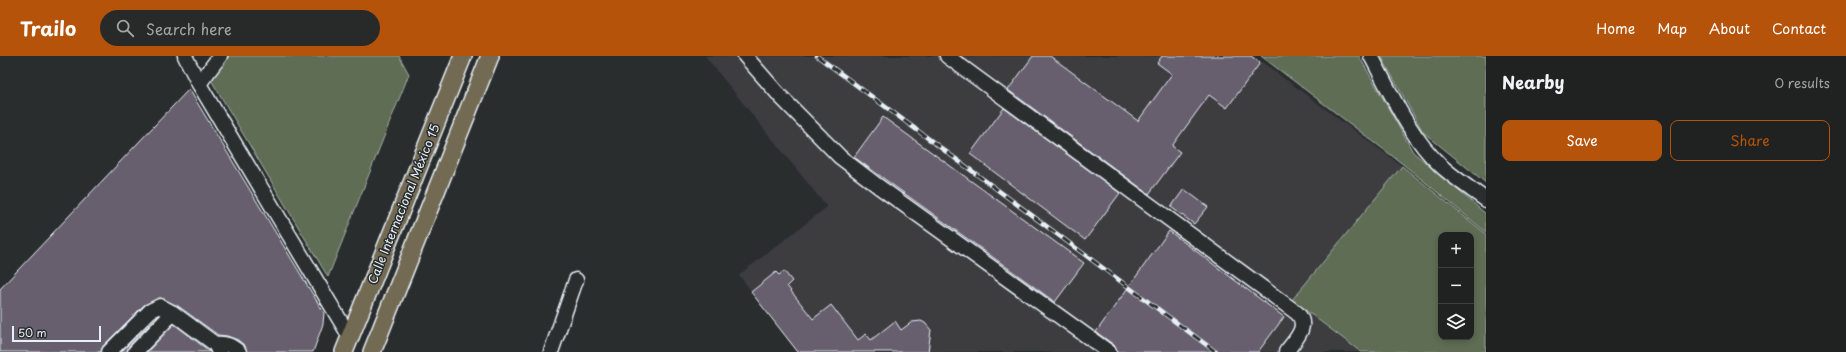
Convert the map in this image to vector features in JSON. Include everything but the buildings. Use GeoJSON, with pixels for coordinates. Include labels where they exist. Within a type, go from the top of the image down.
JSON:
{"type":"FeatureCollection","features":[{"type":"Feature","properties":{"kind":"main road","name":"Calle Internacional México 15"},"geometry":{"type":"LineString","coordinates":[[347,345],[463,56]]}},
{"type":"Feature","properties":{"kind":"main road","name":"Calle Internacional México 15"},"geometry":{"type":"LineString","coordinates":[[374,350],[490,56]]}},
{"type":"Feature","properties":{"kind":"street"},"geometry":{"type":"LineString","coordinates":[[185,56],[199,84],[347,345]]}},
{"type":"Feature","properties":{"kind":"street"},"geometry":{"type":"LineString","coordinates":[[199,84],[220,56]]}},
{"type":"Feature","properties":{"kind":"street"},"geometry":{"type":"LineString","coordinates":[[745,56],[780,96],[840,157],[1109,352]]}},
{"type":"Feature","properties":{"kind":"street"},"geometry":{"type":"LineString","coordinates":[[947,56],[1297,313],[1302,318],[1303,324],[1297,337],[1286,352]]}},
{"type":"Feature","properties":{"kind":"street"},"geometry":{"type":"LineString","coordinates":[[1371,56],[1413,133],[1440,165],[1486,200]]}},
{"type":"Feature","properties":{"kind":"street"},"geometry":{"type":"LineString","coordinates":[[551,352],[576,280]]}},
{"type":"Feature","properties":{"kind":"street"},"geometry":{"type":"LineString","coordinates":[[109,352],[154,308],[160,306],[173,313],[217,348],[225,343],[232,346],[239,352]]}},
{"type":"Feature","properties":{"kind":"street"},"geometry":{"type":"LineString","coordinates":[[135,352],[173,313]]}},
{"type":"Feature","properties":{"kind":"shaded area"},"geometry":{"type":"Polygon","coordinates":[[[705,56],[1254,56],[1402,166],[1292,300],[1361,352],[797,352],[739,275],[827,207],[705,56]]]}},
{"type":"Feature","properties":{"kind":"green space"},"geometry":{"type":"Polygon","coordinates":[[[229,56],[399,56],[409,74],[328,277],[211,80],[229,56]]]}},
{"type":"Feature","properties":{"kind":"green space"},"geometry":{"type":"Polygon","coordinates":[[[1261,56],[1359,56],[1413,152],[1486,214],[1486,232],[1404,165],[1261,56]]]}},
{"type":"Feature","properties":{"kind":"green space"},"geometry":{"type":"Polygon","coordinates":[[[1381,56],[1486,56],[1486,183],[1423,132],[1381,56]]]}},
{"type":"Feature","properties":{"kind":"green space"},"geometry":{"type":"Polygon","coordinates":[[[1402,166],[1486,234],[1486,352],[1361,352],[1292,300],[1402,166]]]}},
{"type":"Feature","properties":{"kind":"railway"},"geometry":{"type":"LineString","coordinates":[[817,56],[1216,352]]}}]}
